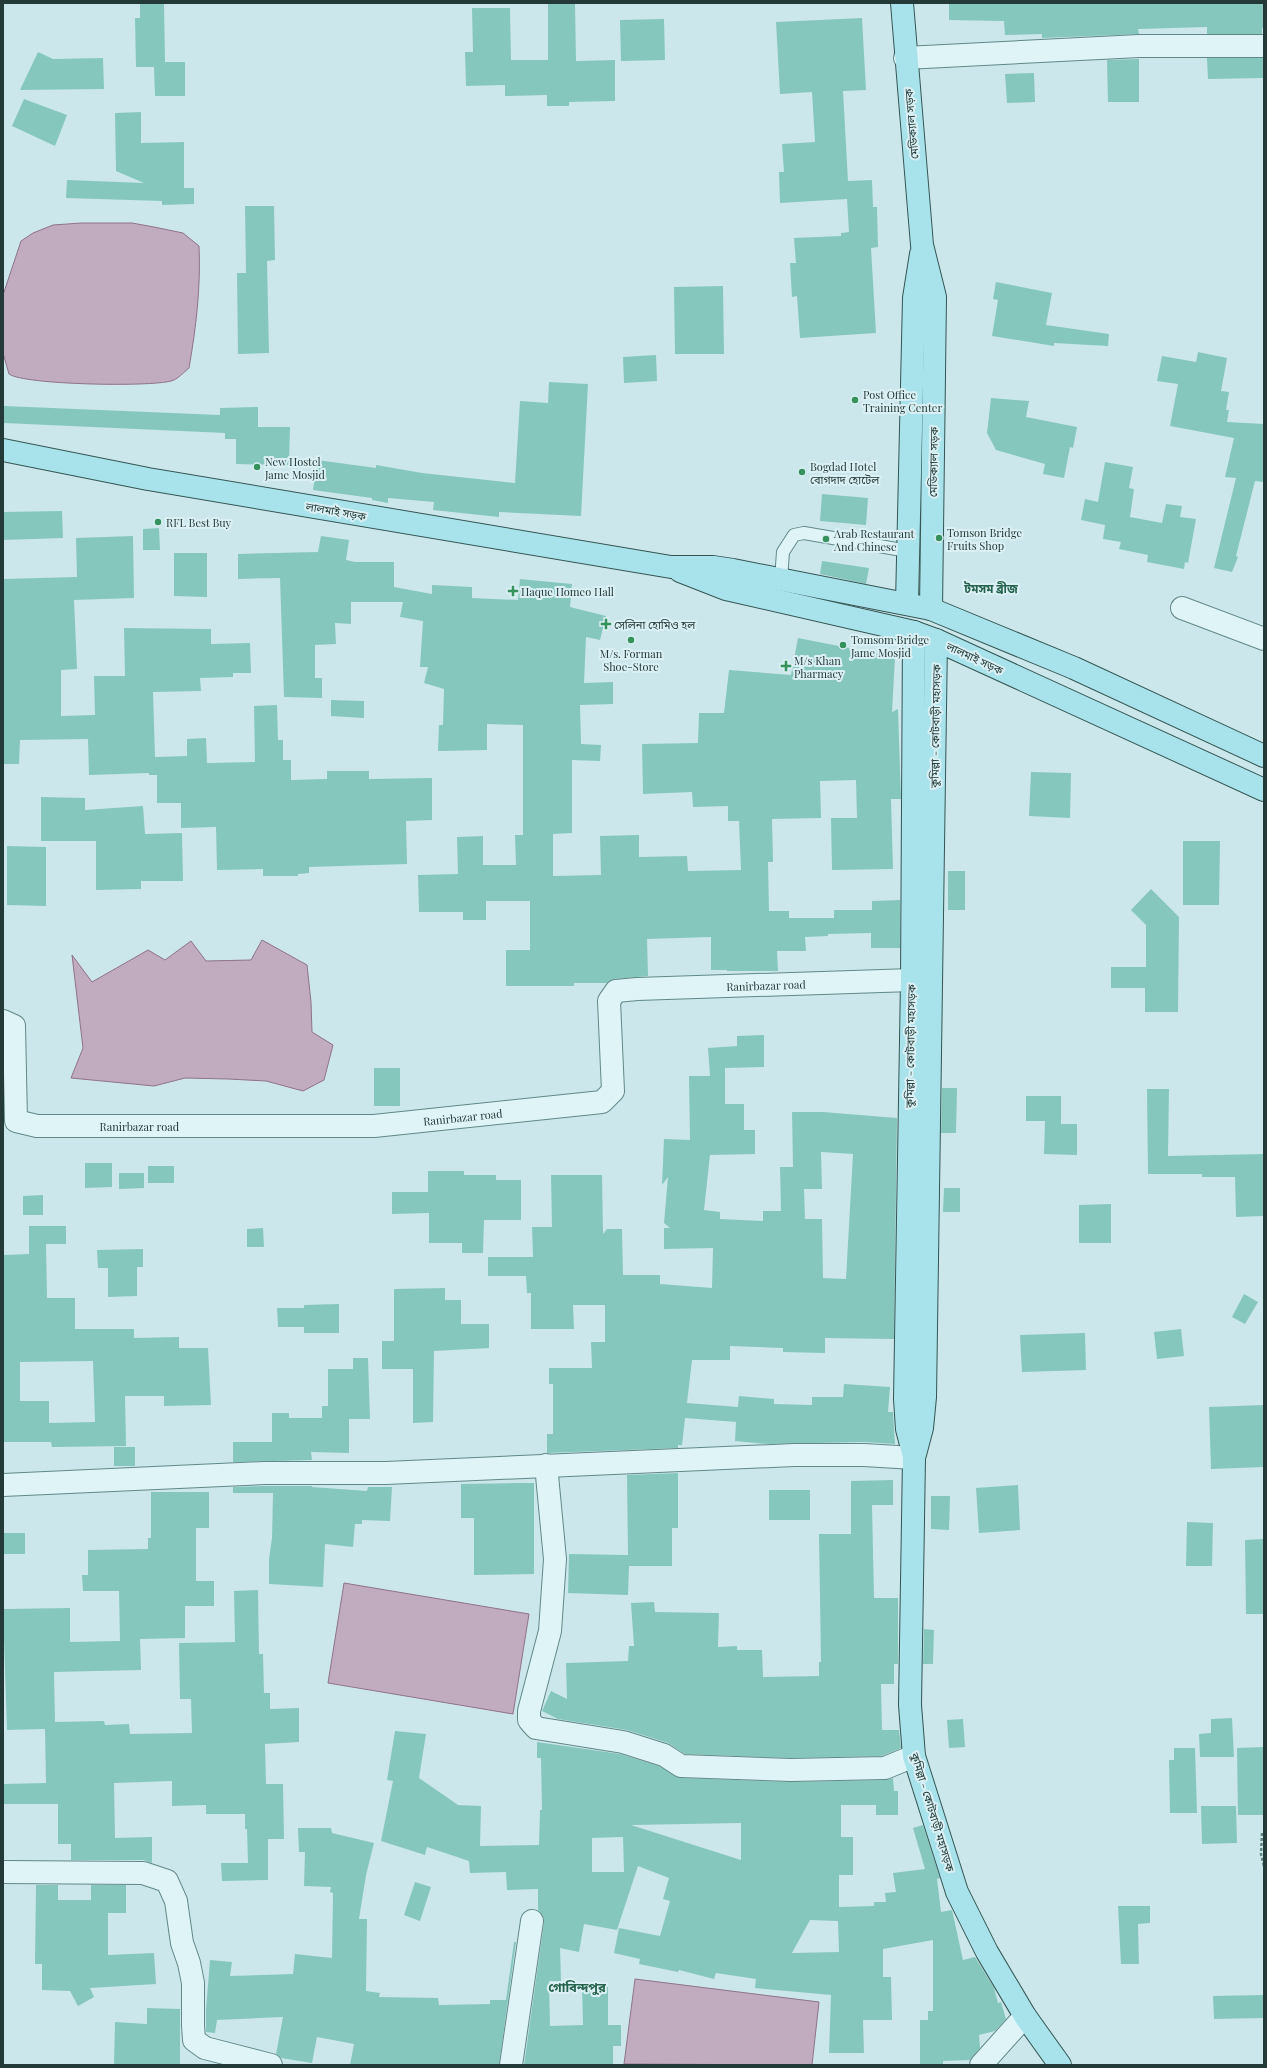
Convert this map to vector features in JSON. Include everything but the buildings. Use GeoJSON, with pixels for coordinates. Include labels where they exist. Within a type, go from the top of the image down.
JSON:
{"type":"FeatureCollection","features":[{"type":"Feature","properties":{"kind":"main road","name":"মেডিক্যাল সড়ক"},"geometry":{"type":"LineString","coordinates":[[902,3],[922,245],[935,297],[931,609]]}},
{"type":"Feature","properties":{"kind":"main road","name":"মেডিক্যাল সড়ক"},"geometry":{"type":"LineString","coordinates":[[907,603],[914,298],[922,245]]}},
{"type":"Feature","properties":{"kind":"main road","name":"লালমাই সড়ক"},"geometry":{"type":"LineString","coordinates":[[3,450],[148,479],[671,567],[713,567],[907,603],[931,609],[1074,668],[1264,756]]}},
{"type":"Feature","properties":{"kind":"main road"},"geometry":{"type":"LineString","coordinates":[[910,453],[933,454]]}},
{"type":"Feature","properties":{"kind":"main road","name":"লালমাই সড়ক"},"geometry":{"type":"LineString","coordinates":[[671,567],[726,589],[914,632],[936,640],[1264,790]]}},
{"type":"Feature","properties":{"kind":"main road","name":"কুমিল্লা - কোটবাড়ী মহাসড়ক"},"geometry":{"type":"LineString","coordinates":[[914,632],[912,980],[921,1020]]}},
{"type":"Feature","properties":{"kind":"main road","name":"কুমিল্লা - কোটবাড়ী মহাসড়ক"},"geometry":{"type":"LineString","coordinates":[[936,640],[921,1020],[925,1397],[922,1428],[914,1458],[910,1705],[914,1756],[957,1892],[987,1952],[1026,2016],[1060,2065]]}},
{"type":"Feature","properties":{"kind":"street"},"geometry":{"type":"LineString","coordinates":[[906,58],[1139,46],[1264,46]]}},
{"type":"Feature","properties":{"kind":"street"},"geometry":{"type":"LineString","coordinates":[[1182,608],[1264,639]]}},
{"type":"Feature","properties":{"kind":"street","name":"Ranirbazar road"},"geometry":{"type":"LineString","coordinates":[[3,1021],[14,1026],[16,1121],[37,1126],[374,1126],[602,1102],[614,1091],[609,1001],[616,991],[637,989],[912,980]]}},
{"type":"Feature","properties":{"kind":"street"},"geometry":{"type":"LineString","coordinates":[[3,1485],[41,1485],[170,1476],[264,1473],[386,1473],[794,1455],[864,1455],[914,1458]]}},
{"type":"Feature","properties":{"kind":"street"},"geometry":{"type":"LineString","coordinates":[[546,1465],[555,1559],[550,1631],[529,1711],[528,1720],[536,1728],[624,1742],[664,1755],[681,1766],[791,1770],[885,1768],[914,1756]]}},
{"type":"Feature","properties":{"kind":"street"},"geometry":{"type":"LineString","coordinates":[[3,1872],[144,1874],[167,1880],[176,1902],[182,1943],[190,1963],[193,1983],[194,2040],[205,2048],[270,2065]]}},
{"type":"Feature","properties":{"kind":"street"},"geometry":{"type":"LineString","coordinates":[[511,2065],[532,1921]]}},
{"type":"Feature","properties":{"kind":"street"},"geometry":{"type":"LineString","coordinates":[[981,2065],[1026,2016]]}},
{"type":"Feature","properties":{"kind":"lane"},"geometry":{"type":"LineString","coordinates":[[781,579],[784,552],[794,535],[804,533],[908,551]]}},
{"type":"Feature","properties":{"kind":"path"},"geometry":{"type":"LineString","coordinates":[[1262,1833],[1261,1854],[1264,1866]]}},
{"type":"Feature","properties":{"kind":"shaded area"},"geometry":{"type":"Polygon","coordinates":[[[81,223],[132,223],[154,227],[183,233],[199,246],[197,307],[189,368],[176,379],[159,383],[88,384],[38,381],[19,378],[9,374],[3,353],[3,295],[21,241],[33,233],[53,225],[81,223]]]}},
{"type":"Feature","properties":{"kind":"shaded area"},"geometry":{"type":"Polygon","coordinates":[[[262,940],[307,965],[311,1002],[312,1032],[333,1045],[324,1080],[303,1091],[266,1081],[185,1078],[154,1086],[71,1078],[83,1048],[72,955],[92,982],[148,950],[165,960],[191,941],[206,961],[251,960],[262,940]]]}},
{"type":"Feature","properties":{"kind":"shaded area"},"geometry":{"type":"Polygon","coordinates":[[[344,1583],[529,1614],[513,1714],[328,1683],[344,1583]]]}},
{"type":"Feature","properties":{"kind":"shaded area"},"geometry":{"type":"Polygon","coordinates":[[[635,1979],[819,2002],[812,2065],[624,2064],[635,1979]]]}},
{"type":"Feature","properties":{"kind":"place","name":"Post Office Training Center"},"geometry":{"type":"Point","coordinates":[855,400]}},
{"type":"Feature","properties":{"kind":"place","name":"New Hostel Jame Mosjid"},"geometry":{"type":"Point","coordinates":[257,467]}},
{"type":"Feature","properties":{"kind":"place","name":"Bogdad Hotel বোগদাদ হোটেল"},"geometry":{"type":"Point","coordinates":[802,472]}},
{"type":"Feature","properties":{"kind":"place","name":"RFL Best Buy"},"geometry":{"type":"Point","coordinates":[158,522]}},
{"type":"Feature","properties":{"kind":"place","name":"Tomson Bridge Fruits Shop"},"geometry":{"type":"Point","coordinates":[939,538]}},
{"type":"Feature","properties":{"kind":"place","name":"Arab Restaurant And Chinese"},"geometry":{"type":"Point","coordinates":[826,539]}},
{"type":"Feature","properties":{"kind":"place","name":"Haque Homeo Hall"},"geometry":{"type":"Point","coordinates":[513,591]}},
{"type":"Feature","properties":{"kind":"place","name":"সেলিনা হোমিও হল"},"geometry":{"type":"Point","coordinates":[606,624]}},
{"type":"Feature","properties":{"kind":"place","name":"M/s. Forman Shoe-Store"},"geometry":{"type":"Point","coordinates":[631,640]}},
{"type":"Feature","properties":{"kind":"place","name":"Tomsom Bridge Jame Mosjid"},"geometry":{"type":"Point","coordinates":[843,645]}},
{"type":"Feature","properties":{"kind":"place","name":"M/s Khan Pharmacy"},"geometry":{"type":"Point","coordinates":[786,666]}},
{"type":"Feature","properties":{"kind":"district","name":"টমসম ব্রীজ"},"geometry":{"type":"Point","coordinates":[991,588]}},
{"type":"Feature","properties":{"kind":"district","name":"গোবিন্দপুর"},"geometry":{"type":"Point","coordinates":[577,1986]}}]}
